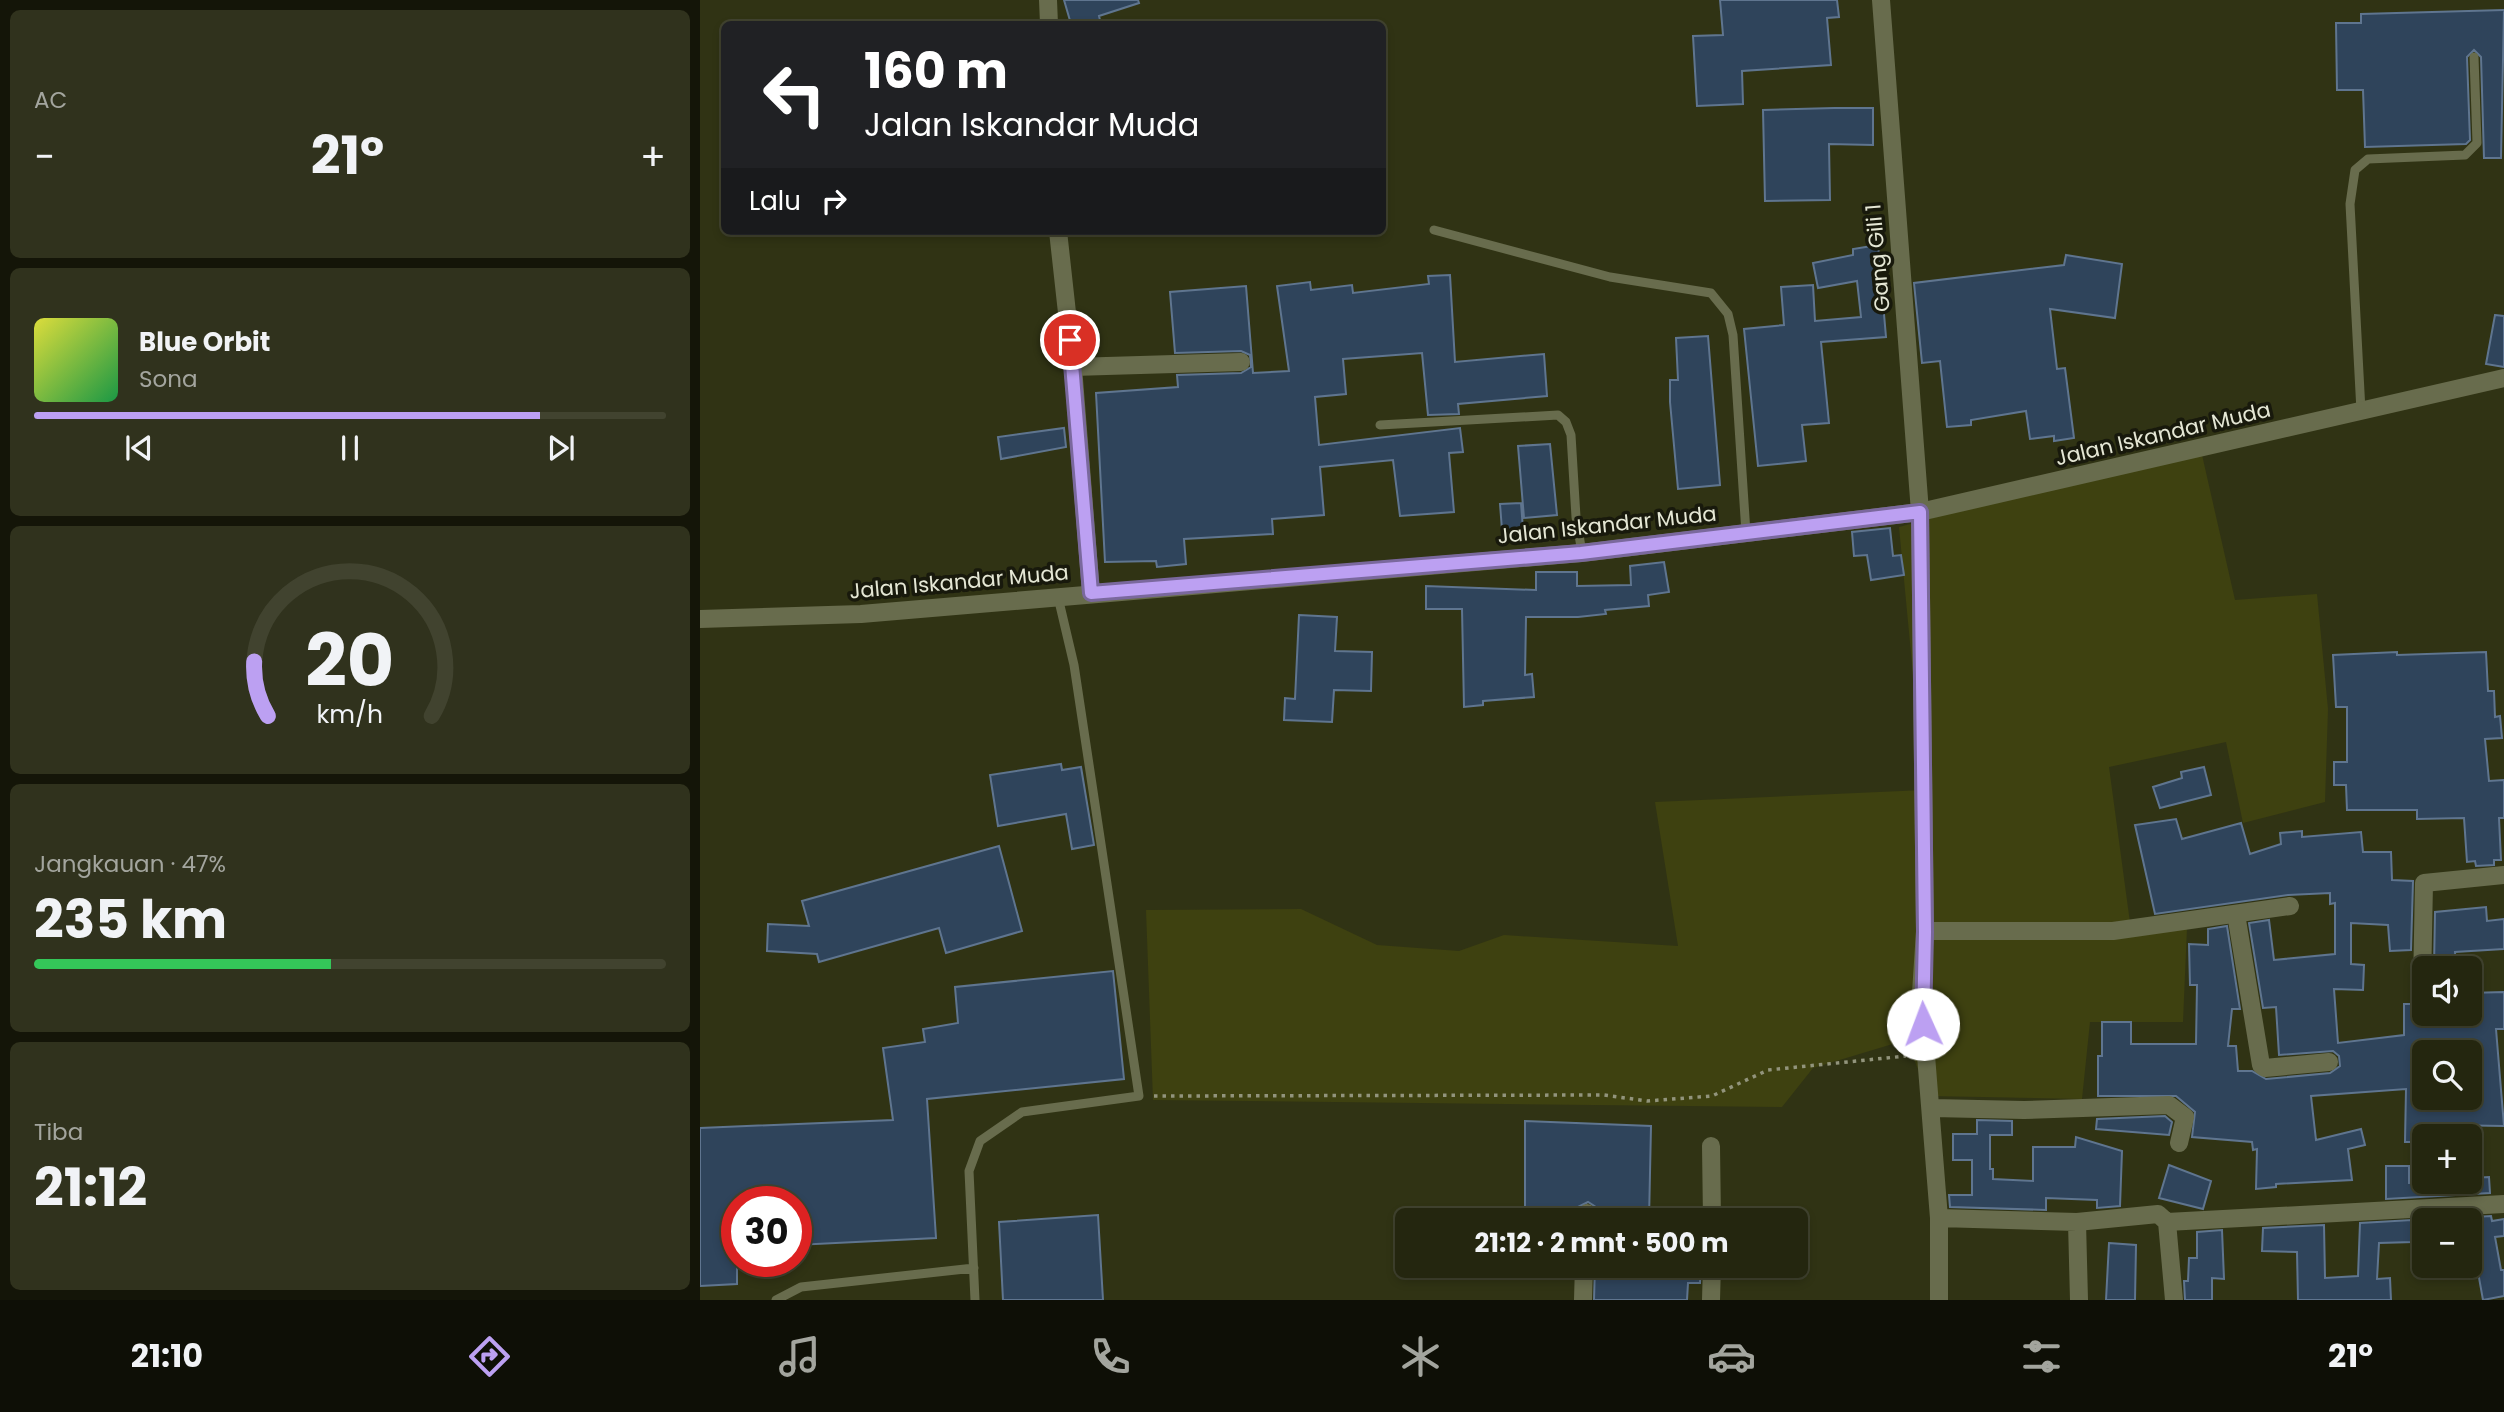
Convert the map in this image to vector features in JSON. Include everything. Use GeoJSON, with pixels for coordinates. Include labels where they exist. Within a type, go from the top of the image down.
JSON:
{"type":"FeatureCollection","features":[{"type":"Feature","properties":{"kind":"street"},"geometry":{"type":"LineString","coordinates":[[1048,0],[1049,21]]}},
{"type":"Feature","properties":{"kind":"street","name":"Gang Gili 1"},"geometry":{"type":"LineString","coordinates":[[1881,0],[1920,512],[1925,932],[1921,992],[1933,1108],[1939,1219],[1939,1300]]}},
{"type":"Feature","properties":{"kind":"street"},"geometry":{"type":"LineString","coordinates":[[1058,235],[1073,367],[1091,593]]}},
{"type":"Feature","properties":{"kind":"street"},"geometry":{"type":"LineString","coordinates":[[1073,367],[1241,362]]}},
{"type":"Feature","properties":{"kind":"street","name":"Jalan Iskandar Muda"},"geometry":{"type":"LineString","coordinates":[[700,619],[861,614],[1581,553],[1920,512],[2361,413],[2504,378]]}},
{"type":"Feature","properties":{"kind":"street"},"geometry":{"type":"LineString","coordinates":[[2423,956],[2424,883],[2504,875]]}},
{"type":"Feature","properties":{"kind":"street"},"geometry":{"type":"LineString","coordinates":[[1925,932],[2113,931],[2290,906]]}},
{"type":"Feature","properties":{"kind":"street"},"geometry":{"type":"LineString","coordinates":[[2236,914],[2261,1065],[2265,1068],[2329,1062]]}},
{"type":"Feature","properties":{"kind":"street"},"geometry":{"type":"LineString","coordinates":[[1933,1108],[2024,1110],[2169,1105],[2185,1117],[2179,1143]]}},
{"type":"Feature","properties":{"kind":"street"},"geometry":{"type":"LineString","coordinates":[[1711,1146],[1712,1208]]}},
{"type":"Feature","properties":{"kind":"street"},"geometry":{"type":"LineString","coordinates":[[1939,1219],[2077,1222],[2153,1213],[2167,1222],[2504,1204]]}},
{"type":"Feature","properties":{"kind":"street"},"geometry":{"type":"LineString","coordinates":[[2077,1222],[2079,1300]]}},
{"type":"Feature","properties":{"kind":"street"},"geometry":{"type":"LineString","coordinates":[[2167,1222],[2174,1300]]}},
{"type":"Feature","properties":{"kind":"street"},"geometry":{"type":"LineString","coordinates":[[1583,1300],[1584,1278]]}},
{"type":"Feature","properties":{"kind":"street"},"geometry":{"type":"LineString","coordinates":[[1712,1278],[1712,1300]]}},
{"type":"Feature","properties":{"kind":"lane"},"geometry":{"type":"LineString","coordinates":[[2361,413],[2350,204],[2355,170],[2368,159],[2465,155],[2473,151],[2477,142],[2474,57]]}},
{"type":"Feature","properties":{"kind":"lane"},"geometry":{"type":"LineString","coordinates":[[1434,230],[1610,277],[1711,293],[1728,314],[1732,335],[1746,533]]}},
{"type":"Feature","properties":{"kind":"lane"},"geometry":{"type":"LineString","coordinates":[[1380,425],[1558,415],[1566,422],[1571,435],[1581,553]]}},
{"type":"Feature","properties":{"kind":"lane"},"geometry":{"type":"LineString","coordinates":[[975,1300],[969,1171],[980,1141],[1022,1112],[1139,1096],[1074,665],[1058,597]]}},
{"type":"Feature","properties":{"kind":"lane"},"geometry":{"type":"LineString","coordinates":[[775,1300],[801,1287],[974,1268]]}},
{"type":"Feature","properties":{"kind":"path"},"geometry":{"type":"LineString","coordinates":[[1139,1096],[1604,1096],[1647,1101],[1712,1096],[1768,1070],[1926,1054]]}},
{"type":"Feature","properties":{"kind":"green space"},"geometry":{"type":"Polygon","coordinates":[[[2200,446],[2235,600],[2317,594],[2328,709],[2325,802],[2243,823],[2226,742],[2109,767],[2131,930],[2187,928],[2183,1022],[2090,1022],[2082,1099],[1929,1096],[1906,1040],[1813,1068],[1782,1107],[1153,1100],[1146,910],[1301,909],[1377,945],[1459,951],[1504,935],[1678,946],[1655,802],[1924,790],[1899,527],[2200,446]]]}},
{"type":"Feature","properties":{"kind":"building"},"geometry":{"type":"Polygon","coordinates":[[[1064,0],[1138,0],[1139,3],[1099,16],[1100,21],[1070,21],[1064,0]]]}},
{"type":"Feature","properties":{"kind":"building"},"geometry":{"type":"Polygon","coordinates":[[[1720,0],[1837,0],[1839,17],[1827,18],[1831,65],[1742,71],[1743,104],[1697,106],[1693,36],[1723,35],[1720,0]]]}},
{"type":"Feature","properties":{"kind":"building"},"geometry":{"type":"Polygon","coordinates":[[[2504,10],[2501,158],[2484,158],[2481,57],[2474,50],[2467,57],[2470,140],[2466,144],[2365,147],[2363,90],[2337,90],[2336,23],[2361,23],[2361,14],[2504,10]]]}},
{"type":"Feature","properties":{"kind":"building"},"geometry":{"type":"Polygon","coordinates":[[[1873,108],[1873,145],[1829,144],[1830,200],[1765,201],[1763,110],[1873,108]]]}},
{"type":"Feature","properties":{"kind":"building"},"geometry":{"type":"Polygon","coordinates":[[[1878,245],[1886,337],[1821,342],[1829,423],[1802,425],[1806,461],[1758,466],[1744,329],[1784,325],[1781,287],[1813,285],[1815,321],[1861,317],[1857,281],[1818,288],[1813,263],[1853,255],[1853,249],[1878,245]]]}},
{"type":"Feature","properties":{"kind":"building"},"geometry":{"type":"Polygon","coordinates":[[[2066,255],[2122,264],[2115,318],[2050,309],[2057,369],[2065,368],[2074,438],[2054,441],[2054,436],[2030,439],[2026,411],[1971,420],[1971,425],[1947,427],[1940,361],[1922,363],[1914,283],[2064,265],[2066,255]]]}},
{"type":"Feature","properties":{"kind":"building"},"geometry":{"type":"Polygon","coordinates":[[[1450,275],[1455,362],[1544,354],[1547,396],[1458,404],[1459,414],[1428,415],[1422,353],[1343,359],[1346,394],[1315,397],[1319,445],[1460,428],[1463,452],[1449,453],[1454,512],[1400,516],[1393,460],[1320,467],[1324,515],[1272,519],[1273,534],[1184,539],[1186,564],[1157,567],[1156,561],[1105,562],[1096,393],[1178,387],[1177,375],[1241,373],[1251,367],[1250,355],[1241,351],[1175,353],[1170,292],[1246,286],[1253,373],[1289,371],[1277,286],[1310,282],[1311,290],[1352,285],[1353,293],[1429,284],[1428,276],[1450,275]]]}},
{"type":"Feature","properties":{"kind":"building"},"geometry":{"type":"Polygon","coordinates":[[[2495,315],[2504,316],[2504,367],[2486,364],[2495,315]]]}},
{"type":"Feature","properties":{"kind":"building"},"geometry":{"type":"Polygon","coordinates":[[[1708,336],[1720,485],[1678,489],[1670,402],[1670,380],[1678,380],[1676,338],[1708,336]]]}},
{"type":"Feature","properties":{"kind":"building"},"geometry":{"type":"Polygon","coordinates":[[[1064,428],[1066,447],[1001,459],[998,437],[1064,428]]]}},
{"type":"Feature","properties":{"kind":"building"},"geometry":{"type":"Polygon","coordinates":[[[1550,444],[1557,515],[1524,518],[1518,446],[1550,444]]]}},
{"type":"Feature","properties":{"kind":"building"},"geometry":{"type":"Polygon","coordinates":[[[1521,503],[1523,529],[1502,530],[1500,504],[1521,503]]]}},
{"type":"Feature","properties":{"kind":"building"},"geometry":{"type":"Polygon","coordinates":[[[1890,528],[1893,556],[1901,555],[1904,575],[1871,580],[1867,555],[1854,556],[1852,532],[1890,528]]]}},
{"type":"Feature","properties":{"kind":"building"},"geometry":{"type":"Polygon","coordinates":[[[1664,562],[1669,592],[1648,595],[1649,606],[1605,610],[1606,614],[1578,617],[1526,617],[1525,675],[1532,674],[1534,697],[1483,701],[1483,705],[1464,707],[1462,609],[1426,609],[1426,586],[1536,590],[1536,572],[1577,572],[1577,586],[1631,585],[1630,566],[1664,562]]]}},
{"type":"Feature","properties":{"kind":"building"},"geometry":{"type":"Polygon","coordinates":[[[1299,615],[1337,617],[1335,651],[1372,652],[1371,691],[1334,690],[1332,722],[1284,720],[1285,698],[1295,699],[1299,615]]]}},
{"type":"Feature","properties":{"kind":"building"},"geometry":{"type":"Polygon","coordinates":[[[2397,652],[2397,655],[2486,652],[2488,691],[2494,691],[2495,717],[2500,716],[2502,738],[2485,739],[2489,781],[2504,780],[2504,818],[2499,818],[2501,860],[2494,860],[2494,865],[2476,866],[2475,861],[2467,862],[2464,818],[2417,819],[2417,810],[2347,810],[2346,785],[2334,785],[2334,762],[2347,762],[2347,707],[2336,707],[2333,655],[2397,652]]]}},
{"type":"Feature","properties":{"kind":"building"},"geometry":{"type":"Polygon","coordinates":[[[1061,764],[1062,770],[1081,767],[1094,845],[1072,849],[1066,814],[998,826],[990,775],[1061,764]]]}},
{"type":"Feature","properties":{"kind":"building"},"geometry":{"type":"Polygon","coordinates":[[[2204,767],[2211,795],[2160,808],[2153,787],[2182,778],[2181,772],[2204,767]]]}},
{"type":"Feature","properties":{"kind":"building"},"geometry":{"type":"Polygon","coordinates":[[[2176,819],[2182,839],[2241,823],[2250,854],[2281,844],[2280,833],[2302,831],[2302,837],[2361,832],[2363,852],[2391,852],[2392,880],[2413,881],[2411,950],[2390,951],[2388,925],[2351,923],[2351,964],[2364,965],[2363,990],[2334,989],[2338,1043],[2404,1035],[2404,1004],[2412,1004],[2412,1026],[2482,1026],[2482,993],[2504,992],[2504,1029],[2496,1029],[2504,1126],[2412,1124],[2412,1142],[2405,1142],[2406,1089],[2311,1096],[2316,1140],[2361,1129],[2365,1145],[2348,1149],[2352,1180],[2276,1184],[2276,1187],[2256,1189],[2257,1149],[2253,1150],[2252,1142],[2192,1137],[2195,1112],[2176,1096],[2098,1096],[2098,1056],[2102,1056],[2102,1022],[2131,1022],[2131,1044],[2196,1044],[2197,985],[2190,985],[2189,944],[2208,945],[2208,929],[2227,926],[2240,1009],[2232,1009],[2228,1046],[2236,1046],[2238,1071],[2252,1071],[2266,1079],[2330,1073],[2340,1066],[2339,1056],[2333,1051],[2279,1055],[2276,1007],[2263,1008],[2249,923],[2269,920],[2274,960],[2335,954],[2335,903],[2330,904],[2330,893],[2288,895],[2155,914],[2135,825],[2176,819]]]}},
{"type":"Feature","properties":{"kind":"building"},"geometry":{"type":"Polygon","coordinates":[[[999,846],[1022,931],[946,953],[939,928],[819,962],[817,954],[767,951],[768,924],[809,926],[802,901],[999,846]]]}},
{"type":"Feature","properties":{"kind":"building"},"geometry":{"type":"Polygon","coordinates":[[[2486,907],[2487,921],[2504,919],[2504,949],[2434,956],[2435,912],[2486,907]]]}},
{"type":"Feature","properties":{"kind":"building"},"geometry":{"type":"Polygon","coordinates":[[[1113,971],[1124,1079],[927,1099],[936,1238],[812,1244],[812,1186],[721,1186],[721,1277],[737,1277],[737,1284],[700,1286],[700,1128],[893,1120],[883,1048],[925,1042],[923,1029],[958,1023],[955,987],[1113,971]]]}},
{"type":"Feature","properties":{"kind":"building"},"geometry":{"type":"Polygon","coordinates":[[[2165,1116],[2172,1122],[2169,1135],[2096,1129],[2097,1119],[2165,1116]]]}},
{"type":"Feature","properties":{"kind":"building"},"geometry":{"type":"Polygon","coordinates":[[[1977,1120],[2012,1121],[2012,1135],[1990,1135],[1990,1169],[1993,1169],[1993,1179],[2033,1181],[2033,1147],[2075,1147],[2076,1137],[2122,1151],[2120,1206],[2097,1208],[2097,1200],[2046,1198],[2046,1210],[1950,1207],[1949,1195],[1972,1195],[1972,1160],[1953,1160],[1953,1134],[1977,1134],[1977,1120]]]}},
{"type":"Feature","properties":{"kind":"building"},"geometry":{"type":"Polygon","coordinates":[[[1525,1121],[1651,1126],[1649,1208],[1596,1208],[1588,1202],[1578,1208],[1525,1208],[1525,1121]]]}},
{"type":"Feature","properties":{"kind":"building"},"geometry":{"type":"Polygon","coordinates":[[[2169,1165],[2211,1181],[2203,1209],[2159,1198],[2169,1165]]]}},
{"type":"Feature","properties":{"kind":"building"},"geometry":{"type":"Polygon","coordinates":[[[2386,1166],[2409,1166],[2412,1194],[2473,1194],[2386,1199],[2386,1166]]]}},
{"type":"Feature","properties":{"kind":"building"},"geometry":{"type":"Polygon","coordinates":[[[2482,1177],[2489,1177],[2490,1193],[2482,1193],[2482,1177]]]}},
{"type":"Feature","properties":{"kind":"building"},"geometry":{"type":"Polygon","coordinates":[[[1098,1215],[1103,1300],[1003,1300],[999,1222],[1098,1215]]]}},
{"type":"Feature","properties":{"kind":"building"},"geometry":{"type":"Polygon","coordinates":[[[2491,1216],[2492,1221],[2504,1219],[2504,1236],[2495,1237],[2501,1270],[2504,1270],[2504,1296],[2483,1300],[2479,1278],[2482,1278],[2482,1217],[2491,1216]]]}},
{"type":"Feature","properties":{"kind":"building"},"geometry":{"type":"Polygon","coordinates":[[[2412,1220],[2412,1242],[2379,1243],[2377,1279],[2390,1278],[2391,1300],[2298,1300],[2297,1252],[2262,1251],[2263,1228],[2324,1225],[2325,1278],[2358,1276],[2360,1223],[2412,1220]]]}},
{"type":"Feature","properties":{"kind":"building"},"geometry":{"type":"Polygon","coordinates":[[[2222,1230],[2224,1279],[2212,1278],[2212,1300],[2185,1300],[2184,1281],[2188,1281],[2189,1258],[2197,1258],[2197,1232],[2222,1230]]]}},
{"type":"Feature","properties":{"kind":"building"},"geometry":{"type":"Polygon","coordinates":[[[2109,1243],[2136,1245],[2135,1300],[2106,1300],[2109,1243]]]}},
{"type":"Feature","properties":{"kind":"building"},"geometry":{"type":"Polygon","coordinates":[[[1595,1278],[1700,1278],[1700,1283],[1688,1283],[1687,1300],[1594,1300],[1595,1278]]]}},
{"type":"Feature","properties":{"kind":"route"},"geometry":{"type":"LineString","coordinates":[[1070,340],[1091,593],[1581,553],[1920,512],[1925,932],[1921,992],[1923,1024]]}}]}
